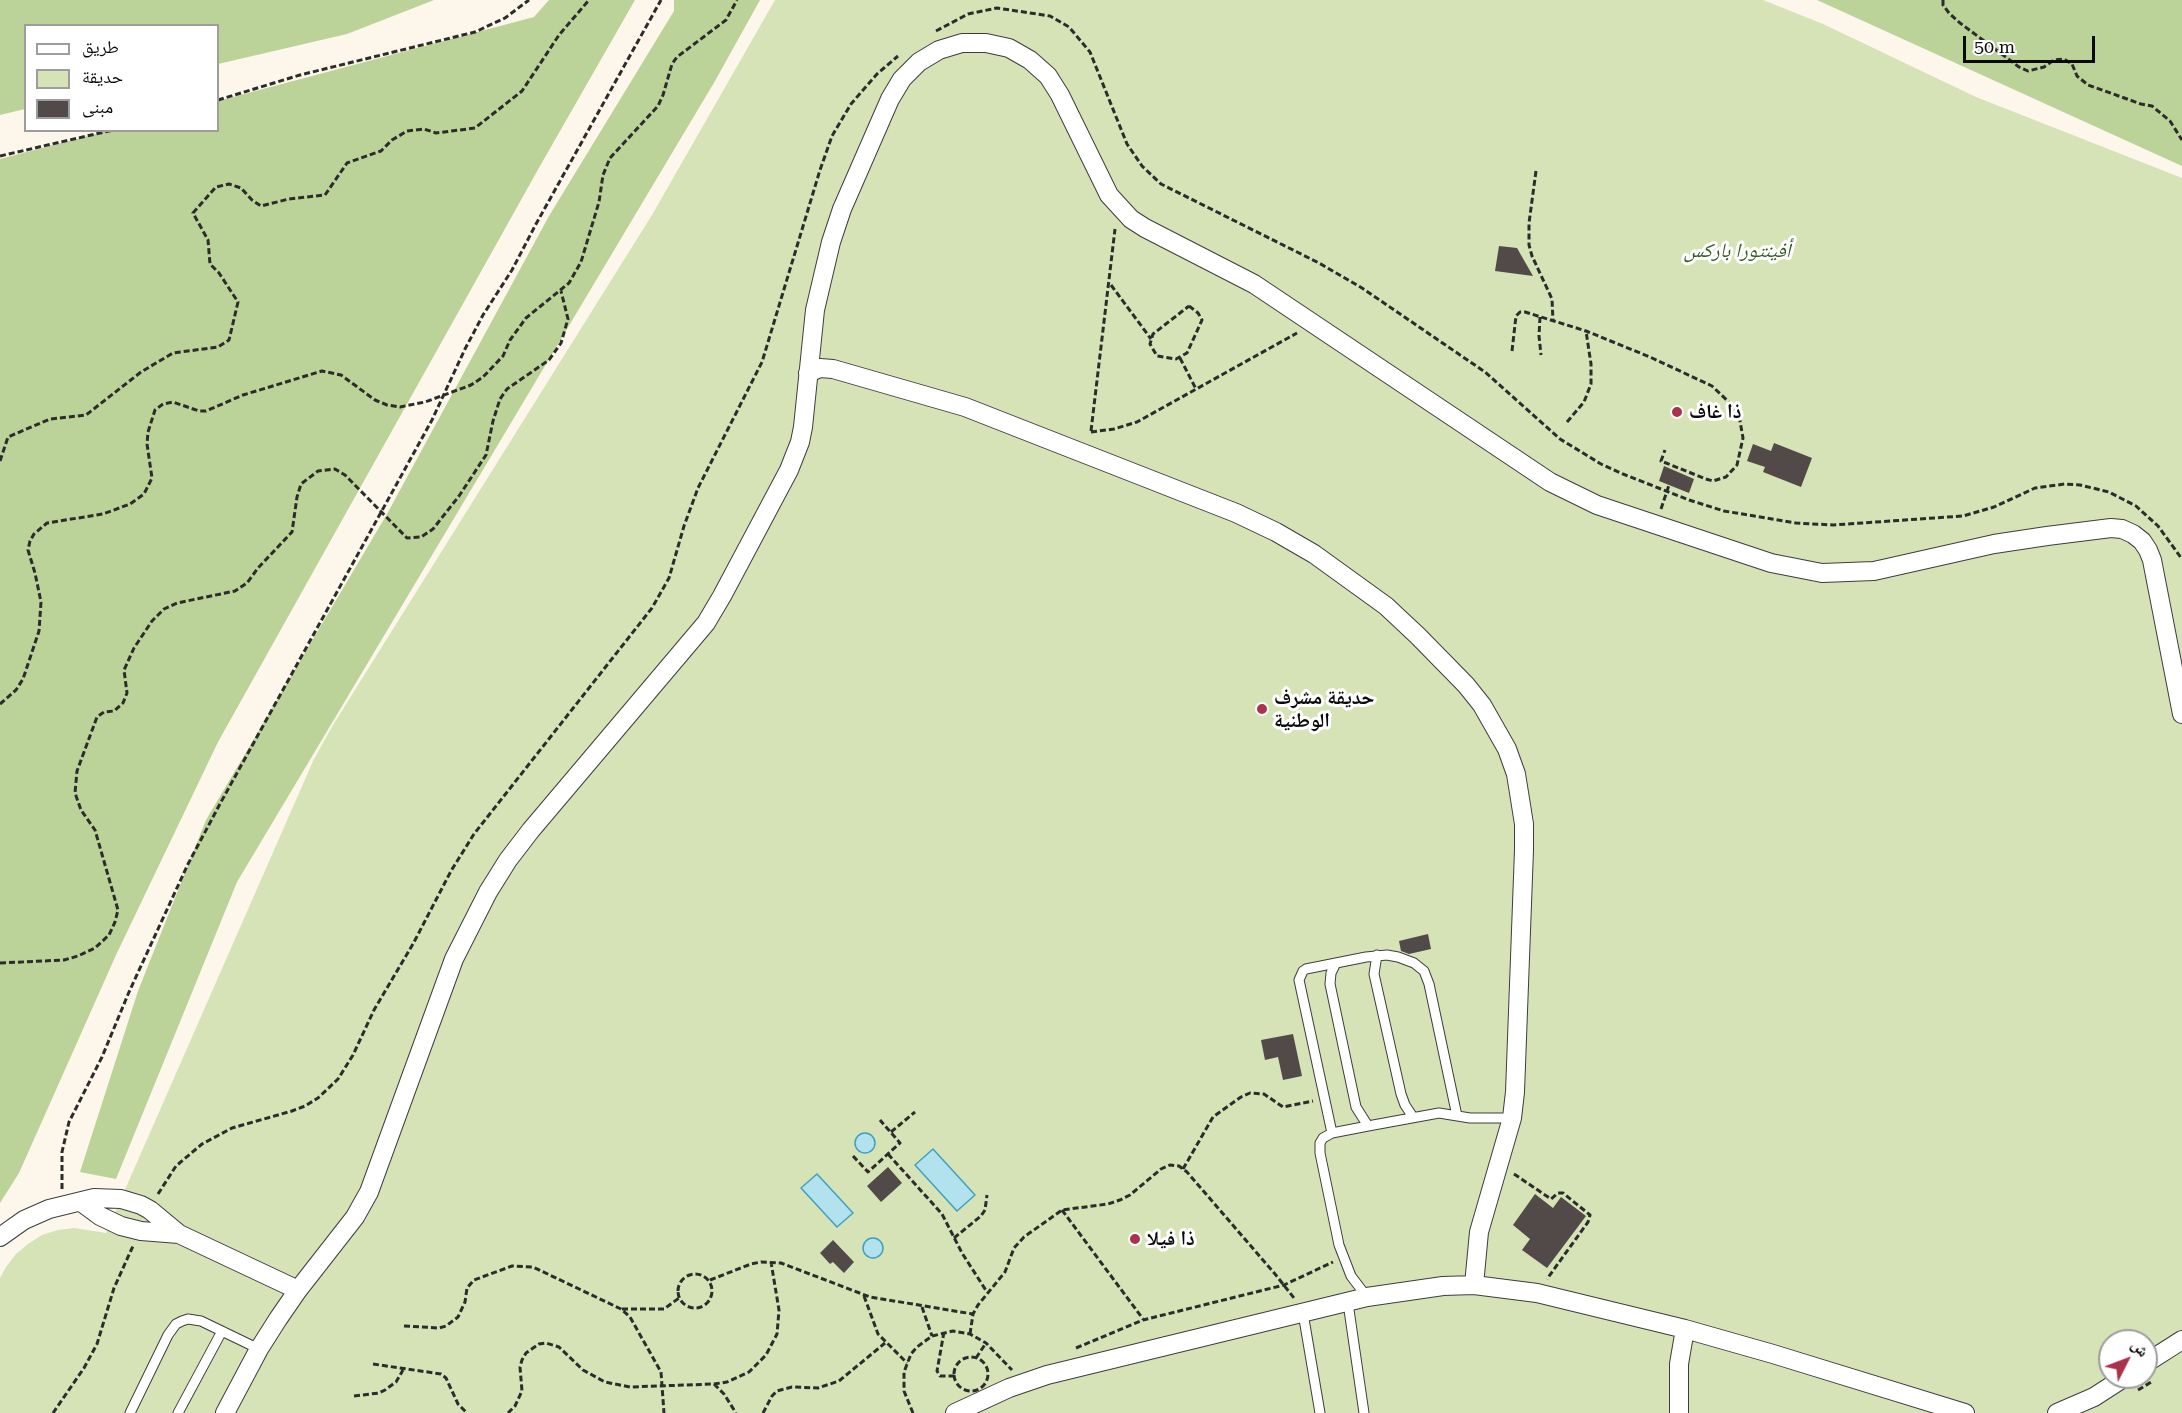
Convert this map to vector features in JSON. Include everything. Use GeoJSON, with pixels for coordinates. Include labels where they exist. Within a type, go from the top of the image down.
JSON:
{"type":"FeatureCollection","features":[{"type":"Feature","properties":{"kind":"street"},"geometry":{"type":"LineString","coordinates":[[225,1413],[259,1349],[298,1290],[355,1217],[369,1192],[450,968],[488,892],[508,860],[531,830],[686,648],[722,596],[795,456],[803,427],[815,310],[822,276],[838,220],[855,176],[890,99],[902,79],[918,62],[939,50],[962,43],[986,43],[1009,48],[1030,60],[1048,76],[1060,95],[1102,182],[1118,206],[1131,219],[1254,284],[1550,482],[1597,505],[1787,567],[1822,573],[1874,571],[1984,546],[2111,528],[2122,529],[2142,541],[2152,561],[2182,714]]}},
{"type":"Feature","properties":{"kind":"street"},"geometry":{"type":"LineString","coordinates":[[808,373],[826,368],[938,397],[1236,513],[1295,543],[1351,579],[1402,621],[1466,685],[1487,712],[1507,749],[1518,782],[1524,824],[1518,1062],[1512,1118],[1479,1232],[1474,1285]]}},
{"type":"Feature","properties":{"kind":"street"},"geometry":{"type":"LineString","coordinates":[[0,1237],[24,1220],[49,1209],[108,1197],[131,1201],[150,1210],[179,1234],[298,1290]]}},
{"type":"Feature","properties":{"kind":"street"},"geometry":{"type":"LineString","coordinates":[[72,1204],[90,1210],[111,1222],[141,1231],[179,1234]]}},
{"type":"Feature","properties":{"kind":"street"},"geometry":{"type":"LineString","coordinates":[[955,1413],[1022,1374],[1367,1297],[1443,1286],[1474,1285],[1537,1293],[1685,1329],[1965,1413]]}},
{"type":"Feature","properties":{"kind":"street"},"geometry":{"type":"LineString","coordinates":[[1679,1413],[1679,1364],[1685,1329]]}},
{"type":"Feature","properties":{"kind":"street"},"geometry":{"type":"LineString","coordinates":[[2158,1364],[2182,1340]]}},
{"type":"Feature","properties":{"kind":"street"},"geometry":{"type":"LineString","coordinates":[[2057,1413],[2117,1389]]}},
{"type":"Feature","properties":{"kind":"lane"},"geometry":{"type":"LineString","coordinates":[[1332,1134],[1299,980],[1300,975],[1306,969],[1377,955],[1398,957],[1414,963],[1428,977],[1457,1116]]}},
{"type":"Feature","properties":{"kind":"lane"},"geometry":{"type":"LineString","coordinates":[[1377,955],[1374,974],[1401,1094],[1413,1118]]}},
{"type":"Feature","properties":{"kind":"lane"},"geometry":{"type":"LineString","coordinates":[[1336,963],[1331,973],[1330,984],[1356,1107],[1368,1126]]}},
{"type":"Feature","properties":{"kind":"lane"},"geometry":{"type":"LineString","coordinates":[[1367,1297],[1351,1276],[1342,1257],[1319,1148],[1323,1138],[1368,1126],[1439,1113],[1485,1119],[1512,1118]]}},
{"type":"Feature","properties":{"kind":"lane"},"geometry":{"type":"LineString","coordinates":[[1348,1303],[1364,1413]]}},
{"type":"Feature","properties":{"kind":"lane"},"geometry":{"type":"LineString","coordinates":[[1303,1313],[1320,1413]]}},
{"type":"Feature","properties":{"kind":"lane"},"geometry":{"type":"LineString","coordinates":[[130,1413],[168,1335],[176,1324],[195,1319],[259,1349]]}},
{"type":"Feature","properties":{"kind":"lane"},"geometry":{"type":"LineString","coordinates":[[178,1413],[222,1331]]}},
{"type":"Feature","properties":{"kind":"path"},"geometry":{"type":"LineString","coordinates":[[219,100],[300,75],[475,32],[505,18],[529,0]]}},
{"type":"Feature","properties":{"kind":"path"},"geometry":{"type":"LineString","coordinates":[[0,461],[8,437],[50,419],[86,415],[141,372],[173,353],[218,347],[229,340],[238,302],[229,292],[219,273],[210,264],[208,240],[193,213],[216,187],[229,184],[241,188],[261,206],[289,199],[325,195],[347,163],[381,151],[392,140],[408,131],[424,129],[436,133],[475,128],[522,91],[559,36],[589,0]]}},
{"type":"Feature","properties":{"kind":"path"},"geometry":{"type":"LineString","coordinates":[[72,1204],[62,1152],[69,1122],[102,1057],[158,928],[221,802],[432,420],[483,315],[512,270],[661,0]]}},
{"type":"Feature","properties":{"kind":"path"},"geometry":{"type":"LineString","coordinates":[[0,704],[16,690],[23,679],[39,631],[41,602],[28,550],[30,541],[34,534],[47,523],[103,514],[130,504],[144,494],[152,478],[147,444],[155,410],[163,404],[173,402],[199,411],[206,411],[243,395],[322,371],[341,375],[375,400],[387,405],[413,406],[471,385],[483,377],[498,361],[526,318],[561,291],[576,273],[599,202],[603,175],[610,158],[658,106],[672,64],[677,57],[726,20],[737,0]]}},
{"type":"Feature","properties":{"kind":"path"},"geometry":{"type":"LineString","coordinates":[[1943,0],[1943,5],[1960,23],[2019,67],[2028,71],[2044,67],[2054,60],[2064,59],[2072,64],[2077,76],[2088,85],[2152,106],[2169,121],[2182,140]]}},
{"type":"Feature","properties":{"kind":"path"},"geometry":{"type":"LineString","coordinates":[[927,36],[968,14],[983,9],[1012,9],[1050,16],[1060,21],[1077,34],[1090,52],[1127,144],[1142,166],[1161,184],[1319,263],[1362,288],[1485,372],[1560,439],[1601,464],[1667,492],[1724,511],[1760,519],[1796,524],[1833,525],[1963,516],[1994,507],[2035,488],[2065,484],[2080,485],[2109,492],[2136,506],[2158,526],[2182,559]]}},
{"type":"Feature","properties":{"kind":"path"},"geometry":{"type":"LineString","coordinates":[[150,1210],[166,1180],[188,1154],[201,1144],[232,1128],[305,1106],[318,1098],[338,1079],[451,871],[474,834],[652,608],[669,578],[698,488],[762,362],[819,170],[832,136],[852,104],[877,74],[901,53]]}},
{"type":"Feature","properties":{"kind":"path"},"geometry":{"type":"LineString","coordinates":[[0,156],[104,132]]}},
{"type":"Feature","properties":{"kind":"path"},"geometry":{"type":"LineString","coordinates":[[1536,171],[1529,223],[1529,245],[1552,299],[1553,321]]}},
{"type":"Feature","properties":{"kind":"path"},"geometry":{"type":"LineString","coordinates":[[1118,206],[1091,432],[1126,426],[1315,324]]}},
{"type":"Feature","properties":{"kind":"path"},"geometry":{"type":"LineString","coordinates":[[1110,284],[1151,339],[1152,349],[1161,358],[1180,358],[1187,353],[1201,323],[1200,315],[1189,306],[1156,330],[1151,339]]}},
{"type":"Feature","properties":{"kind":"path"},"geometry":{"type":"LineString","coordinates":[[0,963],[64,960],[78,956],[95,948],[109,935],[115,922],[117,910],[95,830],[81,810],[75,792],[77,771],[97,717],[104,712],[114,711],[123,703],[127,693],[124,670],[134,648],[152,621],[164,609],[177,603],[235,591],[247,583],[292,532],[301,484],[318,471],[335,469],[345,475],[407,538],[420,537],[433,529],[459,496],[486,455],[493,421],[500,399],[507,388],[549,360],[561,343],[567,319],[561,291]]}},
{"type":"Feature","properties":{"kind":"path"},"geometry":{"type":"LineString","coordinates":[[1512,351],[1518,314],[1525,312],[1586,331],[1650,357],[1712,386],[1732,405],[1740,421],[1743,438],[1740,456],[1731,474],[1713,481],[1676,469],[1661,461],[1665,450]]}},
{"type":"Feature","properties":{"kind":"path"},"geometry":{"type":"LineString","coordinates":[[1540,317],[1541,355]]}},
{"type":"Feature","properties":{"kind":"path"},"geometry":{"type":"LineString","coordinates":[[1567,422],[1584,402],[1591,384],[1592,374],[1586,331]]}},
{"type":"Feature","properties":{"kind":"path"},"geometry":{"type":"LineString","coordinates":[[1180,358],[1196,389]]}},
{"type":"Feature","properties":{"kind":"path"},"geometry":{"type":"LineString","coordinates":[[1655,525],[1669,485]]}},
{"type":"Feature","properties":{"kind":"path"},"geometry":{"type":"LineString","coordinates":[[1184,1168],[1214,1117],[1241,1097],[1250,1093],[1264,1094],[1283,1107],[1324,1099]]}},
{"type":"Feature","properties":{"kind":"path"},"geometry":{"type":"LineString","coordinates":[[891,1132],[915,1112]]}},
{"type":"Feature","properties":{"kind":"path"},"geometry":{"type":"LineString","coordinates":[[853,1156],[868,1172],[900,1143],[880,1120]]}},
{"type":"Feature","properties":{"kind":"path"},"geometry":{"type":"LineString","coordinates":[[888,1154],[942,1214],[962,1253],[987,1293]]}},
{"type":"Feature","properties":{"kind":"path"},"geometry":{"type":"LineString","coordinates":[[1499,1163],[1551,1199],[1561,1192],[1590,1215],[1588,1222],[1537,1293]]}},
{"type":"Feature","properties":{"kind":"path"},"geometry":{"type":"LineString","coordinates":[[970,1334],[973,1314],[1005,1272],[1012,1252],[1019,1241],[1054,1213],[1120,1200],[1130,1195],[1165,1167],[1174,1165],[1184,1168],[1284,1285],[1303,1313]]}},
{"type":"Feature","properties":{"kind":"path"},"geometry":{"type":"LineString","coordinates":[[954,1238],[981,1216],[985,1210],[987,1195]]}},
{"type":"Feature","properties":{"kind":"path"},"geometry":{"type":"LineString","coordinates":[[1062,1210],[1143,1320]]}},
{"type":"Feature","properties":{"kind":"path"},"geometry":{"type":"LineString","coordinates":[[53,1413],[98,1344],[114,1288],[141,1231]]}},
{"type":"Feature","properties":{"kind":"path"},"geometry":{"type":"LineString","coordinates":[[1072,1350],[1143,1320],[1284,1285],[1342,1257]]}},
{"type":"Feature","properties":{"kind":"path"},"geometry":{"type":"LineString","coordinates":[[710,1280],[751,1264],[771,1262],[791,1266],[863,1295],[973,1314]]}},
{"type":"Feature","properties":{"kind":"path"},"geometry":{"type":"LineString","coordinates":[[508,1413],[515,1406],[522,1391],[520,1367],[522,1360],[532,1348],[546,1343],[559,1347],[583,1370],[605,1382],[630,1387],[714,1384],[738,1378],[749,1372],[758,1365],[772,1345],[779,1322],[771,1262]]}},
{"type":"Feature","properties":{"kind":"path"},"geometry":{"type":"LineString","coordinates":[[404,1326],[439,1328],[446,1326],[458,1317],[463,1307],[467,1288],[474,1280],[519,1265],[533,1268],[621,1309],[658,1310],[670,1307],[680,1298]]}},
{"type":"Feature","properties":{"kind":"path"},"geometry":{"type":"LineString","coordinates":[[698,1273],[710,1280],[713,1294],[705,1306],[691,1308],[680,1298],[678,1286],[686,1276],[698,1273]]}},
{"type":"Feature","properties":{"kind":"path"},"geometry":{"type":"LineString","coordinates":[[863,1295],[875,1329],[885,1343],[907,1363]]}},
{"type":"Feature","properties":{"kind":"path"},"geometry":{"type":"LineString","coordinates":[[922,1305],[932,1336]]}},
{"type":"Feature","properties":{"kind":"path"},"geometry":{"type":"LineString","coordinates":[[621,1309],[636,1327],[659,1366],[663,1386],[664,1413]]}},
{"type":"Feature","properties":{"kind":"path"},"geometry":{"type":"LineString","coordinates":[[944,1332],[936,1371],[940,1376],[955,1376]]}},
{"type":"Feature","properties":{"kind":"path"},"geometry":{"type":"LineString","coordinates":[[913,1413],[904,1391],[904,1372],[917,1347],[932,1336],[944,1332],[970,1334],[986,1343],[1011,1369],[1022,1374]]}},
{"type":"Feature","properties":{"kind":"path"},"geometry":{"type":"LineString","coordinates":[[763,1413],[777,1391],[792,1387],[818,1388],[839,1380],[885,1343]]}},
{"type":"Feature","properties":{"kind":"path"},"geometry":{"type":"LineString","coordinates":[[976,1358],[986,1343]]}},
{"type":"Feature","properties":{"kind":"path"},"geometry":{"type":"LineString","coordinates":[[976,1358],[986,1366],[988,1372],[988,1379],[979,1389],[973,1391],[961,1387],[955,1376],[958,1363],[963,1359],[976,1358]]}},
{"type":"Feature","properties":{"kind":"path"},"geometry":{"type":"LineString","coordinates":[[373,1365],[441,1374],[446,1378],[458,1404],[467,1413]]}},
{"type":"Feature","properties":{"kind":"path"},"geometry":{"type":"LineString","coordinates":[[1011,1369],[1022,1374]]}},
{"type":"Feature","properties":{"kind":"path"},"geometry":{"type":"LineString","coordinates":[[354,1396],[379,1393],[385,1390],[396,1382],[403,1370]]}},
{"type":"Feature","properties":{"kind":"path"},"geometry":{"type":"LineString","coordinates":[[714,1384],[724,1394],[735,1413]]}},
{"type":"Feature","properties":{"kind":"green space"},"geometry":{"type":"Polygon","coordinates":[[[0,0],[434,0],[347,34],[219,64],[219,24],[24,24],[24,109],[0,115],[0,0]]]}},
{"type":"Feature","properties":{"kind":"green space"},"geometry":{"type":"Polygon","coordinates":[[[549,0],[635,0],[218,742],[116,955],[19,1173],[0,1203],[0,159],[103,132],[219,132],[219,101],[534,17],[549,0]]]}},
{"type":"Feature","properties":{"kind":"green space"},"geometry":{"type":"Polygon","coordinates":[[[674,0],[760,0],[715,81],[237,882],[116,1179],[80,1172],[138,991],[206,820],[387,514],[549,216],[674,11],[674,0]]]}},
{"type":"Feature","properties":{"kind":"green space","name":"حديقة مشرف الوطنية"},"geometry":{"type":"Polygon","coordinates":[[[775,0],[1763,0],[1823,24],[1976,97],[2182,178],[2182,1413],[0,1413],[0,1278],[16,1254],[42,1235],[74,1228],[106,1233],[314,759],[333,725],[652,215],[775,0]]]}},
{"type":"Feature","properties":{"kind":"green space"},"geometry":{"type":"Polygon","coordinates":[[[1817,0],[2182,0],[2182,166],[1817,0]]]}},
{"type":"Feature","properties":{"kind":"water"},"geometry":{"type":"Polygon","coordinates":[[[861,1133],[869,1133],[875,1139],[875,1147],[869,1153],[861,1153],[855,1147],[855,1139],[861,1133]]]}},
{"type":"Feature","properties":{"kind":"water"},"geometry":{"type":"Polygon","coordinates":[[[933,1149],[975,1195],[957,1211],[915,1165],[933,1149]]]}},
{"type":"Feature","properties":{"kind":"water"},"geometry":{"type":"Polygon","coordinates":[[[817,1174],[853,1213],[837,1227],[801,1188],[817,1174]]]}},
{"type":"Feature","properties":{"kind":"water"},"geometry":{"type":"Polygon","coordinates":[[[869,1238],[877,1238],[883,1244],[883,1252],[877,1258],[869,1258],[863,1252],[863,1244],[869,1238]]]}},
{"type":"Feature","properties":{"kind":"building"},"geometry":{"type":"Polygon","coordinates":[[[1499,246],[1517,248],[1533,276],[1495,271],[1499,246]]]}},
{"type":"Feature","properties":{"kind":"building"},"geometry":{"type":"Polygon","coordinates":[[[1774,443],[1812,458],[1801,487],[1763,472],[1765,467],[1747,461],[1753,444],[1771,451],[1774,443]]]}},
{"type":"Feature","properties":{"kind":"building"},"geometry":{"type":"Polygon","coordinates":[[[1664,466],[1694,479],[1689,493],[1659,481],[1664,466]]]}},
{"type":"Feature","properties":{"kind":"building"},"geometry":{"type":"Polygon","coordinates":[[[1428,934],[1431,949],[1409,954],[1401,951],[1399,941],[1428,934]]]}},
{"type":"Feature","properties":{"kind":"building"},"geometry":{"type":"Polygon","coordinates":[[[1293,1034],[1302,1076],[1283,1080],[1278,1057],[1265,1060],[1261,1040],[1293,1034]]]}},
{"type":"Feature","properties":{"kind":"building"},"geometry":{"type":"Polygon","coordinates":[[[888,1167],[902,1183],[881,1202],[867,1186],[888,1167]]]}},
{"type":"Feature","properties":{"kind":"building"},"geometry":{"type":"Polygon","coordinates":[[[1535,1194],[1553,1208],[1561,1197],[1586,1216],[1547,1268],[1522,1250],[1530,1239],[1513,1225],[1535,1194]]]}},
{"type":"Feature","properties":{"kind":"building"},"geometry":{"type":"Polygon","coordinates":[[[833,1240],[854,1262],[844,1273],[833,1262],[830,1264],[820,1253],[833,1240]]]}},
{"type":"Feature","properties":{"kind":"place","name":"ذا غاف"},"geometry":{"type":"Point","coordinates":[1677,412]}},
{"type":"Feature","properties":{"kind":"place","name":"حديقة مشرف الوطنية"},"geometry":{"type":"Point","coordinates":[1262,709]}},
{"type":"Feature","properties":{"kind":"place","name":"ذا فيلا"},"geometry":{"type":"Point","coordinates":[1135,1239]}},
{"type":"Feature","properties":{"kind":"park label","name":"أفينتورا باركس"},"geometry":{"type":"Point","coordinates":[1737,251]}}]}
